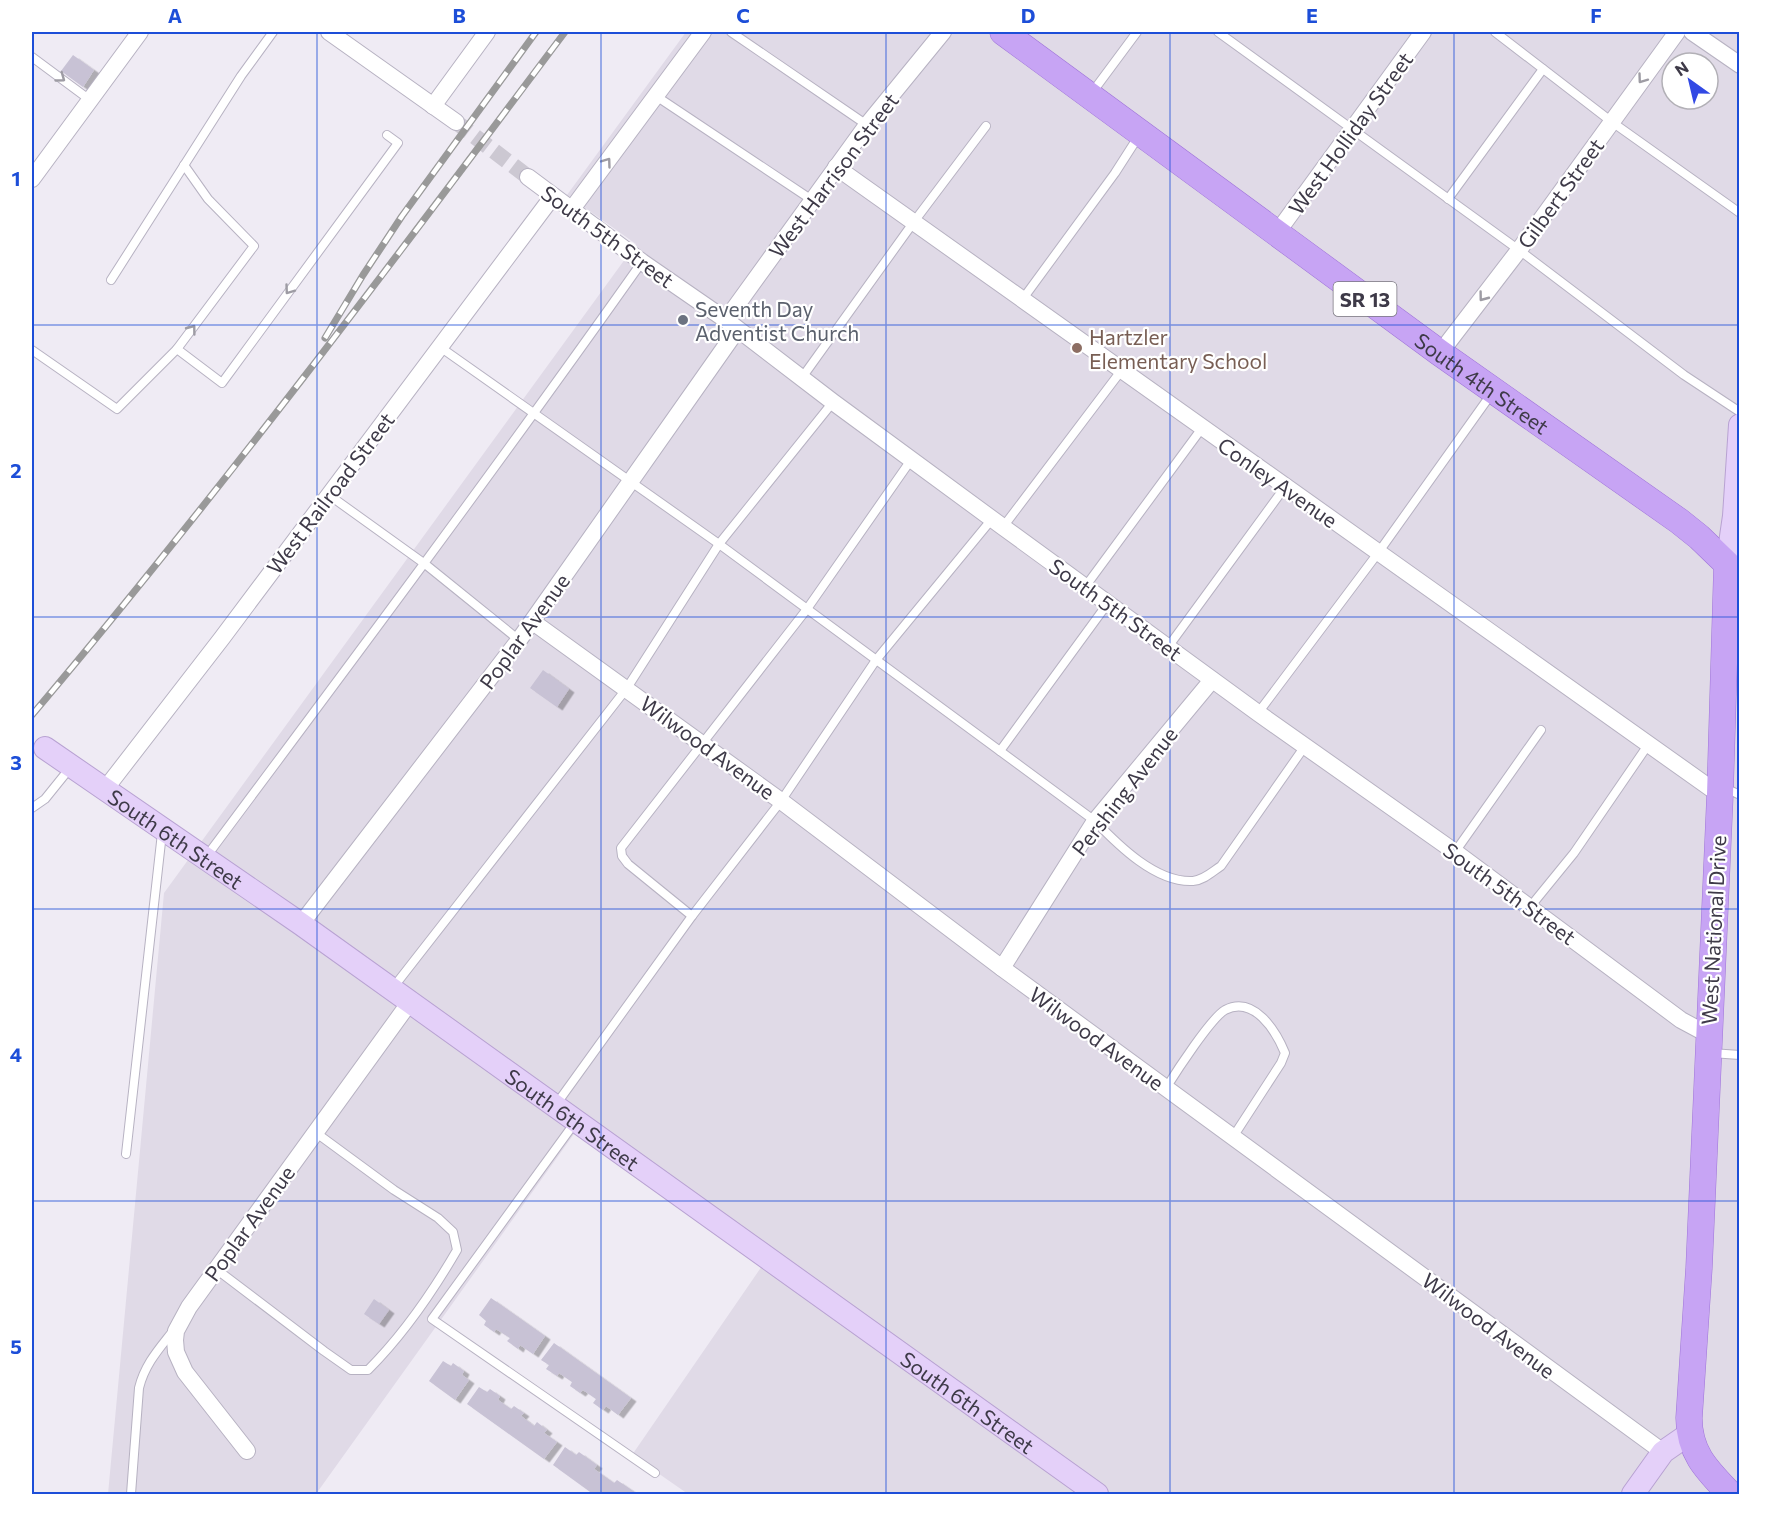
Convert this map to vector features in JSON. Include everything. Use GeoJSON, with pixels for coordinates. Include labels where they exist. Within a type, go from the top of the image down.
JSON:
{"type":"FeatureCollection","features":[{"type":"Feature","properties":{"kind":"main road","name":"South 4th Street"},"geometry":{"type":"LineString","coordinates":[[1003,32],[1440,353],[1686,526],[1727,564]]}},
{"type":"Feature","properties":{"kind":"main road","name":"West National Drive"},"geometry":{"type":"LineString","coordinates":[[1689,1434],[1699,1268],[1708,1044],[1726,792],[1727,564]]}},
{"type":"Feature","properties":{"kind":"main road"},"geometry":{"type":"LineString","coordinates":[[1689,1434],[1698,1457],[1730,1494]]}},
{"type":"Feature","properties":{"kind":"street"},"geometry":{"type":"LineString","coordinates":[[32,179],[140,32]]}},
{"type":"Feature","properties":{"kind":"street"},"geometry":{"type":"LineString","coordinates":[[433,106],[487,32]]}},
{"type":"Feature","properties":{"kind":"street"},"geometry":{"type":"LineString","coordinates":[[572,209],[704,32]]}},
{"type":"Feature","properties":{"kind":"street","name":"West Harrison Street"},"geometry":{"type":"LineString","coordinates":[[731,325],[812,200],[867,125],[943,32]]}},
{"type":"Feature","properties":{"kind":"street","name":"West Holliday Street"},"geometry":{"type":"LineString","coordinates":[[1276,234],[1424,32]]}},
{"type":"Feature","properties":{"kind":"street","name":"Gilbert Street"},"geometry":{"type":"LineString","coordinates":[[1440,353],[1519,250],[1677,32]]}},
{"type":"Feature","properties":{"kind":"street"},"geometry":{"type":"LineString","coordinates":[[1692,32],[1740,65]]}},
{"type":"Feature","properties":{"kind":"street"},"geometry":{"type":"LineString","coordinates":[[338,34],[456,122]]}},
{"type":"Feature","properties":{"kind":"street","name":"Conley Avenue"},"geometry":{"type":"LineString","coordinates":[[836,168],[1648,745],[1726,792]]}},
{"type":"Feature","properties":{"kind":"street","name":"South 5th Street"},"geometry":{"type":"LineString","coordinates":[[528,177],[1212,680],[1530,907],[1681,1020],[1708,1044]]}},
{"type":"Feature","properties":{"kind":"street","name":"West Railroad Street"},"geometry":{"type":"LineString","coordinates":[[106,788],[222,638],[553,196]]}},
{"type":"Feature","properties":{"kind":"street","name":"Poplar Avenue"},"geometry":{"type":"LineString","coordinates":[[301,924],[532,622],[631,482],[731,325]]}},
{"type":"Feature","properties":{"kind":"street","name":"West National Drive"},"geometry":{"type":"LineString","coordinates":[[1727,564],[1737,516],[1740,425]]}},
{"type":"Feature","properties":{"kind":"street","name":"Wilwood Avenue"},"geometry":{"type":"LineString","coordinates":[[532,622],[627,688],[781,801],[1002,968],[1663,1452]]}},
{"type":"Feature","properties":{"kind":"street","name":"Pershing Avenue"},"geometry":{"type":"LineString","coordinates":[[1002,968],[1095,821],[1212,680]]}},
{"type":"Feature","properties":{"kind":"street","name":"South 6th Street"},"geometry":{"type":"LineString","coordinates":[[45,748],[106,788],[204,860],[301,924],[1097,1494]]}},
{"type":"Feature","properties":{"kind":"street","name":"Poplar Avenue"},"geometry":{"type":"LineString","coordinates":[[247,1451],[185,1372],[178,1360],[176,1330],[216,1269],[315,1132],[401,996]]}},
{"type":"Feature","properties":{"kind":"street"},"geometry":{"type":"LineString","coordinates":[[1633,1494],[1663,1452],[1689,1434]]}},
{"type":"Feature","properties":{"kind":"lane"},"geometry":{"type":"LineString","coordinates":[[111,280],[241,76],[273,32]]}},
{"type":"Feature","properties":{"kind":"lane"},"geometry":{"type":"LineString","coordinates":[[731,32],[867,125]]}},
{"type":"Feature","properties":{"kind":"lane"},"geometry":{"type":"LineString","coordinates":[[1090,97],[1137,32]]}},
{"type":"Feature","properties":{"kind":"lane"},"geometry":{"type":"LineString","coordinates":[[1218,32],[1519,250],[1684,375],[1740,412]]}},
{"type":"Feature","properties":{"kind":"lane"},"geometry":{"type":"LineString","coordinates":[[1495,32],[1612,122],[1740,213]]}},
{"type":"Feature","properties":{"kind":"lane"},"geometry":{"type":"LineString","coordinates":[[32,57],[90,100]]}},
{"type":"Feature","properties":{"kind":"lane"},"geometry":{"type":"LineString","coordinates":[[1448,199],[1543,69]]}},
{"type":"Feature","properties":{"kind":"lane"},"geometry":{"type":"LineString","coordinates":[[656,96],[812,200]]}},
{"type":"Feature","properties":{"kind":"lane"},"geometry":{"type":"LineString","coordinates":[[801,379],[986,126]]}},
{"type":"Feature","properties":{"kind":"lane"},"geometry":{"type":"LineString","coordinates":[[1022,300],[1140,134]]}},
{"type":"Feature","properties":{"kind":"lane"},"geometry":{"type":"LineString","coordinates":[[177,349],[222,383],[398,142],[387,135]]}},
{"type":"Feature","properties":{"kind":"lane"},"geometry":{"type":"LineString","coordinates":[[32,350],[117,410],[177,349],[254,246],[208,199],[184,165]]}},
{"type":"Feature","properties":{"kind":"lane"},"geometry":{"type":"LineString","coordinates":[[204,860],[425,564],[642,262]]}},
{"type":"Feature","properties":{"kind":"lane"},"geometry":{"type":"LineString","coordinates":[[440,347],[719,544],[1095,821],[1114,841],[1149,868],[1172,878],[1192,881],[1204,878],[1221,866],[1305,746]]}},
{"type":"Feature","properties":{"kind":"lane"},"geometry":{"type":"LineString","coordinates":[[555,1106],[692,916],[781,801],[876,660],[998,523],[1121,370]]}},
{"type":"Feature","properties":{"kind":"lane"},"geometry":{"type":"LineString","coordinates":[[1258,713],[1378,553],[1494,390]]}},
{"type":"Feature","properties":{"kind":"lane"},"geometry":{"type":"LineString","coordinates":[[401,996],[627,688],[719,544],[833,402]]}},
{"type":"Feature","properties":{"kind":"lane"},"geometry":{"type":"LineString","coordinates":[[1085,587],[1202,428]]}},
{"type":"Feature","properties":{"kind":"lane"},"geometry":{"type":"LineString","coordinates":[[692,916],[628,864],[622,856],[621,848],[807,609],[911,460]]}},
{"type":"Feature","properties":{"kind":"lane"},"geometry":{"type":"LineString","coordinates":[[1168,647],[1285,487]]}},
{"type":"Feature","properties":{"kind":"lane"},"geometry":{"type":"LineString","coordinates":[[328,494],[425,564],[519,640]]}},
{"type":"Feature","properties":{"kind":"lane"},"geometry":{"type":"LineString","coordinates":[[1000,752],[1108,603]]}},
{"type":"Feature","properties":{"kind":"lane"},"geometry":{"type":"LineString","coordinates":[[1455,852],[1541,730]]}},
{"type":"Feature","properties":{"kind":"lane"},"geometry":{"type":"LineString","coordinates":[[1530,907],[1574,853],[1648,745]]}},
{"type":"Feature","properties":{"kind":"lane"},"geometry":{"type":"LineString","coordinates":[[32,808],[45,799],[72,765]]}},
{"type":"Feature","properties":{"kind":"lane"},"geometry":{"type":"LineString","coordinates":[[126,1154],[162,829]]}},
{"type":"Feature","properties":{"kind":"lane"},"geometry":{"type":"LineString","coordinates":[[1166,1088],[1182,1063],[1224,1010],[1241,1006],[1260,1015],[1276,1033],[1285,1053],[1281,1063],[1233,1137]]}},
{"type":"Feature","properties":{"kind":"lane"},"geometry":{"type":"LineString","coordinates":[[1708,1044],[1740,1055]]}},
{"type":"Feature","properties":{"kind":"lane"},"geometry":{"type":"LineString","coordinates":[[576,1121],[432,1319],[655,1473]]}},
{"type":"Feature","properties":{"kind":"lane"},"geometry":{"type":"LineString","coordinates":[[216,1269],[351,1370],[368,1370],[392,1346],[443,1274],[457,1250],[453,1232],[438,1218],[394,1190],[315,1132]]}},
{"type":"Feature","properties":{"kind":"lane"},"geometry":{"type":"LineString","coordinates":[[131,1494],[139,1388],[143,1373],[148,1363],[183,1318]]}},
{"type":"Feature","properties":{"kind":"shaded area"},"geometry":{"type":"Polygon","coordinates":[[[686,32],[1739,32],[1739,1494],[688,1494],[632,1455],[762,1266],[574,1134],[316,1494],[108,1494],[164,893],[636,244],[567,195],[686,32]]]}},
{"type":"Feature","properties":{"kind":"building"},"geometry":{"type":"Polygon","coordinates":[[[73,55],[94,70],[83,87],[61,71],[73,55]]]}},
{"type":"Feature","properties":{"kind":"building"},"geometry":{"type":"Polygon","coordinates":[[[543,670],[569,689],[557,707],[530,688],[543,670]]]}},
{"type":"Feature","properties":{"kind":"building"},"geometry":{"type":"Polygon","coordinates":[[[491,1298],[545,1336],[533,1354],[520,1345],[518,1349],[507,1341],[510,1338],[484,1325],[486,1321],[479,1315],[491,1298]]]}},
{"type":"Feature","properties":{"kind":"building"},"geometry":{"type":"Polygon","coordinates":[[[374,1299],[389,1310],[379,1324],[364,1314],[374,1299]]]}},
{"type":"Feature","properties":{"kind":"building"},"geometry":{"type":"Polygon","coordinates":[[[554,1343],[631,1398],[618,1415],[606,1406],[603,1410],[593,1403],[596,1399],[583,1390],[580,1393],[570,1386],[572,1382],[559,1373],[557,1376],[546,1369],[549,1365],[541,1360],[554,1343]]]}},
{"type":"Feature","properties":{"kind":"building"},"geometry":{"type":"Polygon","coordinates":[[[443,1361],[451,1366],[453,1363],[464,1371],[462,1375],[469,1380],[455,1400],[429,1381],[443,1361]]]}},
{"type":"Feature","properties":{"kind":"building"},"geometry":{"type":"Polygon","coordinates":[[[479,1387],[487,1392],[490,1389],[500,1396],[498,1400],[511,1409],[514,1406],[524,1413],[521,1416],[534,1426],[537,1422],[547,1430],[544,1433],[557,1442],[544,1459],[467,1404],[479,1387]]]}},
{"type":"Feature","properties":{"kind":"building"},"geometry":{"type":"Polygon","coordinates":[[[565,1447],[576,1455],[579,1452],[597,1465],[594,1469],[614,1483],[617,1480],[636,1493],[593,1494],[553,1465],[565,1447]]]}},
{"type":"Feature","properties":{"kind":"tunnel"},"geometry":{"type":"LineString","coordinates":[[456,122],[528,177]]}},
{"type":"Feature","properties":{"kind":"railway"},"geometry":{"type":"LineString","coordinates":[[325,338],[402,216],[536,32]]}},
{"type":"Feature","properties":{"kind":"railway"},"geometry":{"type":"LineString","coordinates":[[32,715],[237,463],[565,32]]}},
{"type":"Feature","properties":{"kind":"place","name":"Seventh Day Adventist Church"},"geometry":{"type":"Point","coordinates":[683,320]}},
{"type":"Feature","properties":{"kind":"place","name":"Hartzler Elementary School"},"geometry":{"type":"Point","coordinates":[1077,348]}}]}
